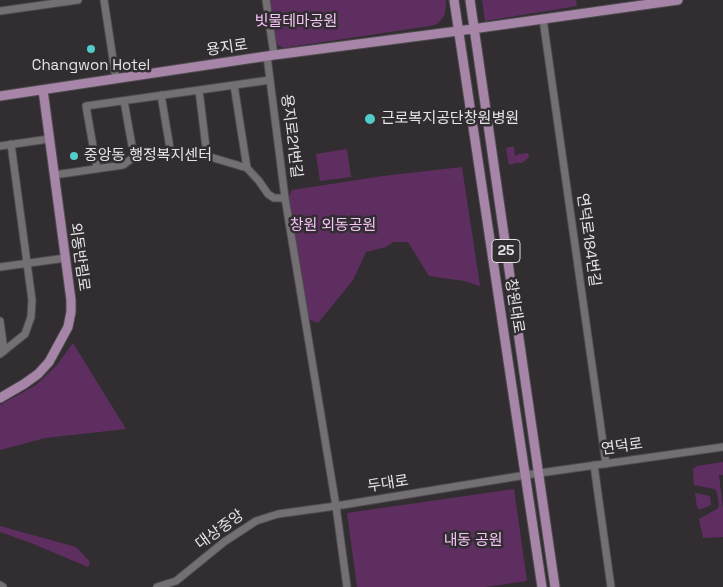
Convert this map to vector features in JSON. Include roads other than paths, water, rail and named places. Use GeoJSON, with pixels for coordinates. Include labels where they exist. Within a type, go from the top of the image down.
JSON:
{"type":"FeatureCollection","features":[{"type":"Feature","properties":{"kind":"main road","name":"창원대로"},"geometry":{"type":"LineString","coordinates":[[454,0],[542,587]]}},
{"type":"Feature","properties":{"kind":"main road","name":"창원대로"},"geometry":{"type":"LineString","coordinates":[[470,0],[555,587]]}},
{"type":"Feature","properties":{"kind":"main road","name":"용지로"},"geometry":{"type":"LineString","coordinates":[[0,96],[271,56],[678,0]]}},
{"type":"Feature","properties":{"kind":"main road","name":"외동반림로"},"geometry":{"type":"LineString","coordinates":[[0,398],[38,374],[49,362],[60,345],[68,327],[71,312],[66,258],[43,90]]}},
{"type":"Feature","properties":{"kind":"street"},"geometry":{"type":"LineString","coordinates":[[0,11],[78,0]]}},
{"type":"Feature","properties":{"kind":"street"},"geometry":{"type":"LineString","coordinates":[[104,0],[116,79]]}},
{"type":"Feature","properties":{"kind":"street","name":"용지로21번길"},"geometry":{"type":"LineString","coordinates":[[247,168],[268,194],[274,198],[285,198],[270,80],[271,56],[266,0]]}},
{"type":"Feature","properties":{"kind":"street","name":"연덕로184번길"},"geometry":{"type":"LineString","coordinates":[[543,20],[606,464]]}},
{"type":"Feature","properties":{"kind":"street"},"geometry":{"type":"LineString","coordinates":[[97,168],[86,106],[270,80]]}},
{"type":"Feature","properties":{"kind":"street"},"geometry":{"type":"LineString","coordinates":[[54,175],[123,165],[134,157],[147,154],[207,156],[247,168],[234,85]]}},
{"type":"Feature","properties":{"kind":"street"},"geometry":{"type":"LineString","coordinates":[[199,90],[207,156]]}},
{"type":"Feature","properties":{"kind":"street"},"geometry":{"type":"LineString","coordinates":[[161,95],[171,154]]}},
{"type":"Feature","properties":{"kind":"street"},"geometry":{"type":"LineString","coordinates":[[124,101],[134,157]]}},
{"type":"Feature","properties":{"kind":"street"},"geometry":{"type":"LineString","coordinates":[[0,146],[49,139]]}},
{"type":"Feature","properties":{"kind":"street"},"geometry":{"type":"LineString","coordinates":[[2,353],[26,334],[31,317],[32,300],[11,144]]}},
{"type":"Feature","properties":{"kind":"street"},"geometry":{"type":"LineString","coordinates":[[285,198],[336,506],[347,587]]}},
{"type":"Feature","properties":{"kind":"street"},"geometry":{"type":"LineString","coordinates":[[0,267],[66,258]]}},
{"type":"Feature","properties":{"kind":"street"},"geometry":{"type":"LineString","coordinates":[[0,321],[2,353]]}},
{"type":"Feature","properties":{"kind":"street","name":"연덕로"},"geometry":{"type":"LineString","coordinates":[[526,475],[723,447]]}},
{"type":"Feature","properties":{"kind":"street"},"geometry":{"type":"LineString","coordinates":[[594,465],[612,587]]}},
{"type":"Feature","properties":{"kind":"street","name":"두대로"},"geometry":{"type":"LineString","coordinates":[[336,506],[526,475]]}},
{"type":"Feature","properties":{"kind":"street","name":"대상중앙"},"geometry":{"type":"LineString","coordinates":[[157,587],[176,582],[224,542],[256,521],[278,514],[336,506]]}},
{"type":"Feature","properties":{"kind":"place","name":"Changwon Hotel"},"geometry":{"type":"Point","coordinates":[91,49]}},
{"type":"Feature","properties":{"kind":"place","name":"근로복지공단창원병원"},"geometry":{"type":"Point","coordinates":[370,119]}},
{"type":"Feature","properties":{"kind":"place","name":"중앙동 행정복지센터"},"geometry":{"type":"Point","coordinates":[74,156]}},
{"type":"Feature","properties":{"kind":"park label","name":"빗물테마공원"},"geometry":{"type":"Point","coordinates":[296,22]}},
{"type":"Feature","properties":{"kind":"park label","name":"창원 외동공원"},"geometry":{"type":"Point","coordinates":[333,226]}},
{"type":"Feature","properties":{"kind":"park label","name":"내동 공원"},"geometry":{"type":"Point","coordinates":[473,541]}}]}
